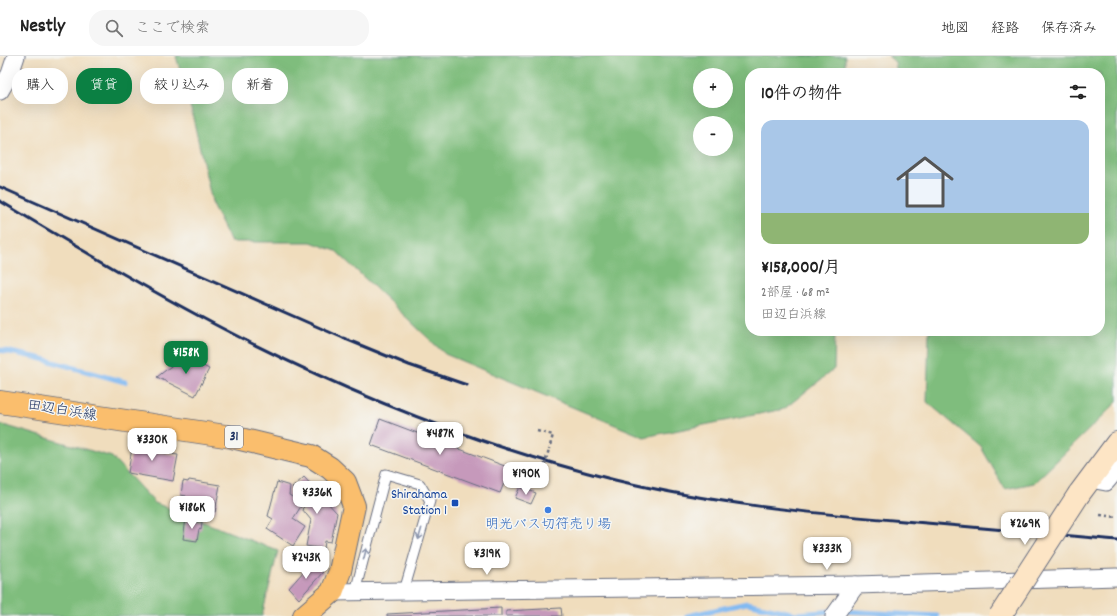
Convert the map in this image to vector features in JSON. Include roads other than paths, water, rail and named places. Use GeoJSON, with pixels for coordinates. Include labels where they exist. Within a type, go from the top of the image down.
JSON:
{"type":"FeatureCollection","features":[{"type":"Feature","properties":{"kind":"main road","name":"田辺白浜線"},"geometry":{"type":"LineString","coordinates":[[0,402],[232,437],[310,456],[330,468],[345,482],[354,506],[340,571],[332,592],[304,616]]}},
{"type":"Feature","properties":{"kind":"main road"},"geometry":{"type":"LineString","coordinates":[[1000,616],[1084,486],[1117,443]]}},
{"type":"Feature","properties":{"kind":"street"},"geometry":{"type":"LineString","coordinates":[[0,91],[10,74],[16,56]]}},
{"type":"Feature","properties":{"kind":"street"},"geometry":{"type":"LineString","coordinates":[[1084,486],[1106,482],[1117,469]]}},
{"type":"Feature","properties":{"kind":"street"},"geometry":{"type":"LineString","coordinates":[[332,592],[856,585],[1117,577]]}},
{"type":"Feature","properties":{"kind":"street"},"geometry":{"type":"LineString","coordinates":[[834,616],[856,585]]}},
{"type":"Feature","properties":{"kind":"lane"},"geometry":{"type":"LineString","coordinates":[[355,592],[386,474],[420,484],[430,501],[404,591]]}},
{"type":"Feature","properties":{"kind":"waterway"},"geometry":{"type":"LineString","coordinates":[[0,350],[39,358],[125,382]]}},
{"type":"Feature","properties":{"kind":"waterway"},"geometry":{"type":"LineString","coordinates":[[687,616],[747,603],[796,614],[834,611]]}},
{"type":"Feature","properties":{"kind":"waterway"},"geometry":{"type":"LineString","coordinates":[[842,611],[937,616]]}},
{"type":"Feature","properties":{"kind":"railway"},"geometry":{"type":"LineString","coordinates":[[0,187],[343,338],[409,365],[467,385]]}},
{"type":"Feature","properties":{"kind":"railway"},"geometry":{"type":"LineString","coordinates":[[0,201],[151,290],[212,323],[288,361],[379,402],[519,453],[615,480],[723,501],[831,514],[1117,540]]}},
{"type":"Feature","properties":{"kind":"place","name":"Shirahama Station 1"},"geometry":{"type":"Point","coordinates":[455,503]}},
{"type":"Feature","properties":{"kind":"place","name":"明光バス切符売り場"},"geometry":{"type":"Point","coordinates":[548,510]}}]}
